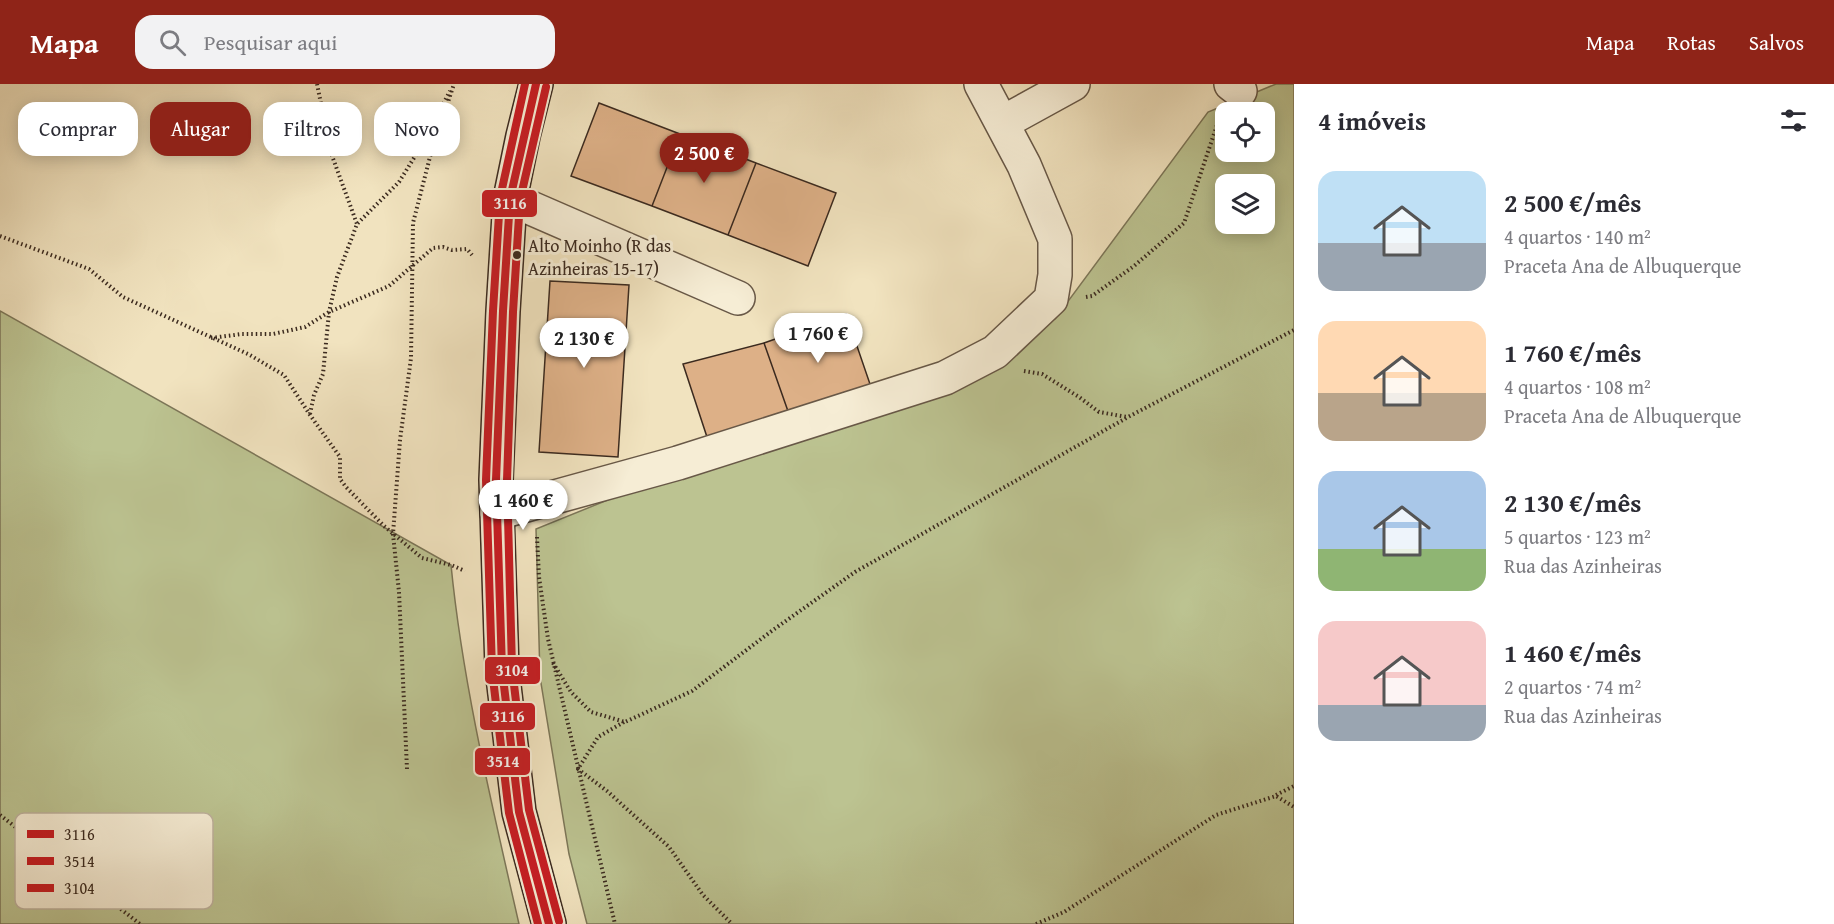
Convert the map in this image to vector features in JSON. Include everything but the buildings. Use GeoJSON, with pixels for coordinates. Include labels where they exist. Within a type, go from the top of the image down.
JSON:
{"type":"FeatureCollection","features":[{"type":"Feature","properties":{"kind":"street"},"geometry":{"type":"LineString","coordinates":[[536,84],[510,199],[502,311],[496,480],[502,669],[519,812],[549,924]]}},
{"type":"Feature","properties":{"kind":"street"},"geometry":{"type":"LineString","coordinates":[[497,513],[678,463],[945,378],[994,352],[1051,299],[1056,275],[1055,239],[1024,165],[981,84]]}},
{"type":"Feature","properties":{"kind":"street"},"geometry":{"type":"LineString","coordinates":[[1002,123],[1072,84]]}},
{"type":"Feature","properties":{"kind":"street"},"geometry":{"type":"LineString","coordinates":[[510,199],[738,298]]}},
{"type":"Feature","properties":{"kind":"path"},"geometry":{"type":"LineString","coordinates":[[317,84],[331,153],[357,224]]}},
{"type":"Feature","properties":{"kind":"path"},"geometry":{"type":"LineString","coordinates":[[310,415],[314,395],[323,374],[329,312],[337,277],[357,224],[399,182],[422,145],[454,84]]}},
{"type":"Feature","properties":{"kind":"path"},"geometry":{"type":"LineString","coordinates":[[407,770],[399,592],[393,534],[400,440],[411,358],[413,223],[431,153],[454,84]]}},
{"type":"Feature","properties":{"kind":"path"},"geometry":{"type":"LineString","coordinates":[[1051,299],[1092,296],[1134,266],[1184,223],[1217,125],[1232,96]]}},
{"type":"Feature","properties":{"kind":"path"},"geometry":{"type":"LineString","coordinates":[[0,236],[89,269],[123,297],[248,354],[284,375],[340,457],[340,479],[366,508],[422,558],[451,565],[499,587]]}},
{"type":"Feature","properties":{"kind":"path"},"geometry":{"type":"LineString","coordinates":[[211,338],[242,334],[273,334],[305,327],[329,312],[389,285],[433,248],[467,249],[473,257]]}},
{"type":"Feature","properties":{"kind":"path"},"geometry":{"type":"LineString","coordinates":[[578,769],[598,737],[692,691],[855,572],[1128,417],[1294,330]]}},
{"type":"Feature","properties":{"kind":"path"},"geometry":{"type":"LineString","coordinates":[[975,362],[1042,374],[1099,412],[1128,417]]}},
{"type":"Feature","properties":{"kind":"path"},"geometry":{"type":"LineString","coordinates":[[536,529],[539,578],[548,639],[615,924]]}},
{"type":"Feature","properties":{"kind":"path"},"geometry":{"type":"LineString","coordinates":[[553,663],[571,692],[591,712],[625,722]]}},
{"type":"Feature","properties":{"kind":"path"},"geometry":{"type":"LineString","coordinates":[[578,769],[607,791],[669,848],[703,895],[732,924]]}},
{"type":"Feature","properties":{"kind":"path"},"geometry":{"type":"LineString","coordinates":[[1036,924],[1064,912],[1216,815],[1276,796],[1294,786]]}},
{"type":"Feature","properties":{"kind":"path"},"geometry":{"type":"LineString","coordinates":[[1276,796],[1294,807]]}},
{"type":"Feature","properties":{"kind":"path"},"geometry":{"type":"LineString","coordinates":[[0,815],[15,827]]}},
{"type":"Feature","properties":{"kind":"path"},"geometry":{"type":"LineString","coordinates":[[121,909],[140,924]]}},
{"type":"Feature","properties":{"kind":"green space"},"geometry":{"type":"Polygon","coordinates":[[[1276,84],[1294,84],[1294,924],[587,924],[569,854],[540,677],[536,529],[1055,319],[1208,112],[1215,109],[1215,162],[1275,162],[1275,102],[1232,102],[1276,84]]]}},
{"type":"Feature","properties":{"kind":"green space"},"geometry":{"type":"Polygon","coordinates":[[[0,311],[451,565],[471,700],[519,924],[0,924],[0,311]]]}},
{"type":"Feature","properties":{"kind":"transit line","name":"3514"},"geometry":{"type":"LineString","coordinates":[[525,84],[500,198],[486,480],[492,670],[509,813],[538,924]]}},
{"type":"Feature","properties":{"kind":"transit line","name":"3116"},"geometry":{"type":"LineString","coordinates":[[536,84],[510,199],[496,480],[502,669],[519,812],[549,924]]}},
{"type":"Feature","properties":{"kind":"transit line","name":"3104"},"geometry":{"type":"LineString","coordinates":[[546,87],[520,200],[507,480],[512,668],[529,810],[559,921]]}},
{"type":"Feature","properties":{"kind":"place","name":"Alto Moinho (R das Azinheiras 15-17)"},"geometry":{"type":"Point","coordinates":[517,255]}}]}
